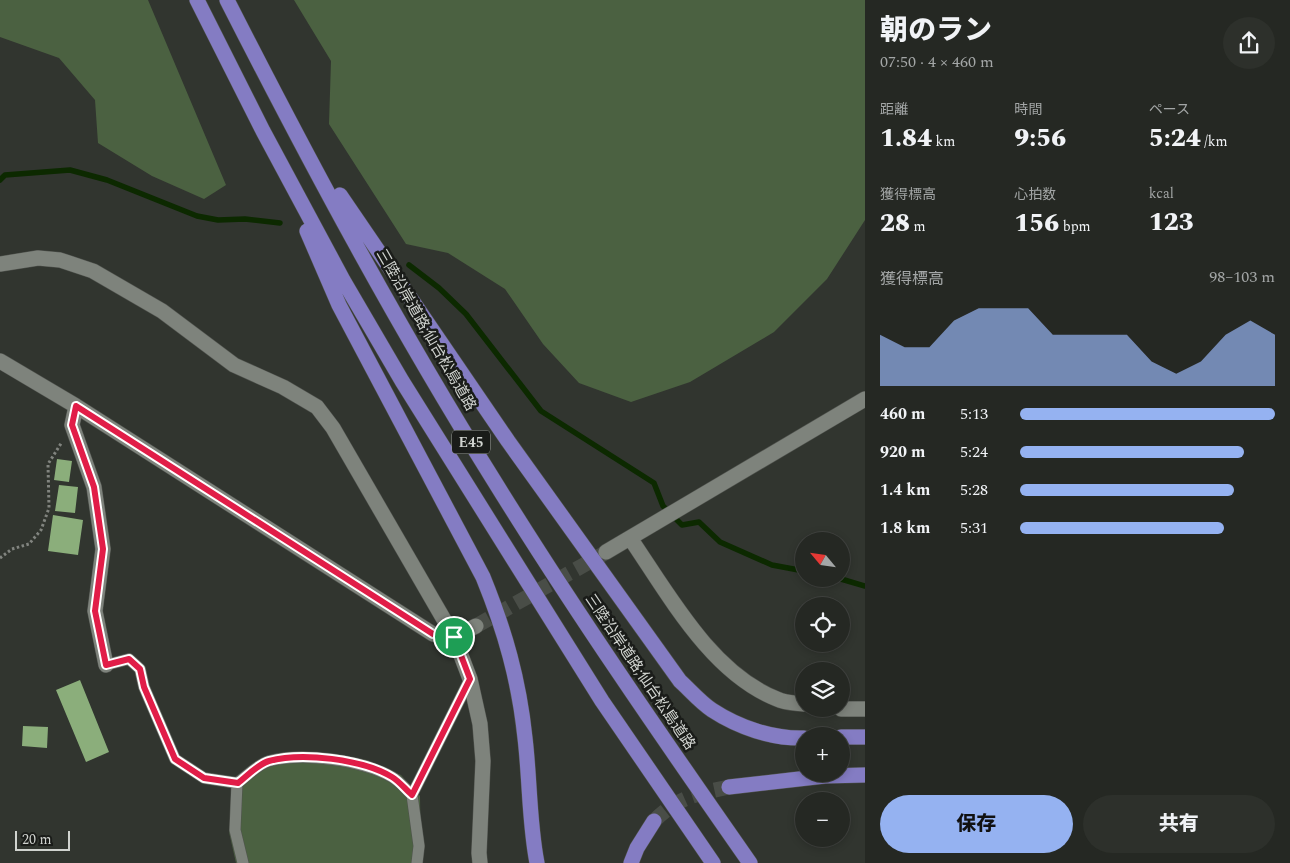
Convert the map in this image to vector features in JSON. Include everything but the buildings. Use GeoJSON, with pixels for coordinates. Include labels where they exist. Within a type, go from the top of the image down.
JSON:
{"type":"FeatureCollection","features":[{"type":"Feature","properties":{"kind":"highway","name":"E45"},"geometry":{"type":"LineString","coordinates":[[197,0],[343,280],[472,496],[602,701],[713,863]]}},
{"type":"Feature","properties":{"kind":"highway","name":"三陸沿岸道路;仙台松島道路"},"geometry":{"type":"LineString","coordinates":[[227,0],[284,113],[410,342],[493,479],[630,691],[750,863]]}},
{"type":"Feature","properties":{"kind":"highway"},"geometry":{"type":"LineString","coordinates":[[284,113],[502,433],[680,680],[710,709],[737,723],[763,733],[795,738]]}},
{"type":"Feature","properties":{"kind":"highway"},"geometry":{"type":"LineString","coordinates":[[264,131],[339,305],[484,577],[502,623],[515,671],[525,738],[533,842],[537,863]]}},
{"type":"Feature","properties":{"kind":"highway"},"geometry":{"type":"LineString","coordinates":[[850,737],[865,737]]}},
{"type":"Feature","properties":{"kind":"highway"},"geometry":{"type":"LineString","coordinates":[[729,786],[825,776],[865,775]]}},
{"type":"Feature","properties":{"kind":"highway"},"geometry":{"type":"LineString","coordinates":[[631,863],[654,821]]}},
{"type":"Feature","properties":{"kind":"street"},"geometry":{"type":"LineString","coordinates":[[0,264],[38,258],[60,260],[93,271],[162,311],[234,365],[283,387],[318,407],[333,428],[454,637],[470,679],[480,724],[483,761],[480,863]]}},
{"type":"Feature","properties":{"kind":"street"},"geometry":{"type":"LineString","coordinates":[[0,361],[76,406],[433,634],[454,637],[476,626]]}},
{"type":"Feature","properties":{"kind":"street"},"geometry":{"type":"LineString","coordinates":[[606,552],[660,522],[865,399]]}},
{"type":"Feature","properties":{"kind":"street"},"geometry":{"type":"LineString","coordinates":[[76,406],[72,425],[94,487],[103,549],[95,611],[106,665]]}},
{"type":"Feature","properties":{"kind":"street"},"geometry":{"type":"LineString","coordinates":[[630,538],[677,606],[727,668],[741,680],[779,700],[795,703]]}},
{"type":"Feature","properties":{"kind":"street"},"geometry":{"type":"LineString","coordinates":[[850,709],[865,709]]}},
{"type":"Feature","properties":{"kind":"lane"},"geometry":{"type":"LineString","coordinates":[[106,665],[129,659],[140,669],[144,687],[175,759],[204,778],[238,783],[267,762],[299,758],[338,760],[365,766],[393,777],[412,795]]}},
{"type":"Feature","properties":{"kind":"lane"},"geometry":{"type":"LineString","coordinates":[[417,863],[419,846],[412,795],[470,679]]}},
{"type":"Feature","properties":{"kind":"lane"},"geometry":{"type":"LineString","coordinates":[[238,783],[236,830],[243,863]]}},
{"type":"Feature","properties":{"kind":"path"},"geometry":{"type":"LineString","coordinates":[[0,558],[12,549],[29,544],[41,530],[49,508],[48,464],[72,425]]}},
{"type":"Feature","properties":{"kind":"green space"},"geometry":{"type":"Polygon","coordinates":[[[0,0],[148,0],[226,185],[204,199],[152,176],[98,143],[95,100],[59,58],[0,37],[0,0]]]}},
{"type":"Feature","properties":{"kind":"green space"},"geometry":{"type":"Polygon","coordinates":[[[294,0],[865,0],[865,220],[827,279],[774,332],[690,382],[631,402],[579,383],[543,344],[505,289],[448,253],[406,244],[329,124],[331,61],[294,0]]]}},
{"type":"Feature","properties":{"kind":"green space"},"geometry":{"type":"Polygon","coordinates":[[[306,753],[367,760],[401,775],[420,796],[421,863],[236,863],[229,832],[240,774],[266,756],[306,753]]]}},
{"type":"Feature","properties":{"kind":"waterway"},"geometry":{"type":"LineString","coordinates":[[0,180],[5,175],[70,170],[107,180],[197,216],[218,220],[245,219],[280,223]]}},
{"type":"Feature","properties":{"kind":"waterway"},"geometry":{"type":"LineString","coordinates":[[409,265],[439,288],[466,314],[541,411],[654,483],[663,506],[682,525],[699,522],[720,542],[772,565],[795,569]]}},
{"type":"Feature","properties":{"kind":"waterway"},"geometry":{"type":"LineString","coordinates":[[850,582],[865,586]]}},
{"type":"Feature","properties":{"kind":"tunnel"},"geometry":{"type":"LineString","coordinates":[[476,626],[605,553]]}},
{"type":"Feature","properties":{"kind":"tunnel"},"geometry":{"type":"LineString","coordinates":[[654,821],[671,807],[688,798],[729,787]]}},
{"type":"Feature","properties":{"kind":"route"},"geometry":{"type":"LineString","coordinates":[[76,406],[433,634],[454,637],[470,679],[412,795],[393,777],[365,766],[338,760],[299,758],[267,762],[238,783],[204,778],[175,759],[144,687],[140,669],[129,659],[106,665],[95,611],[103,549],[94,487],[72,425],[76,406]]}}]}
